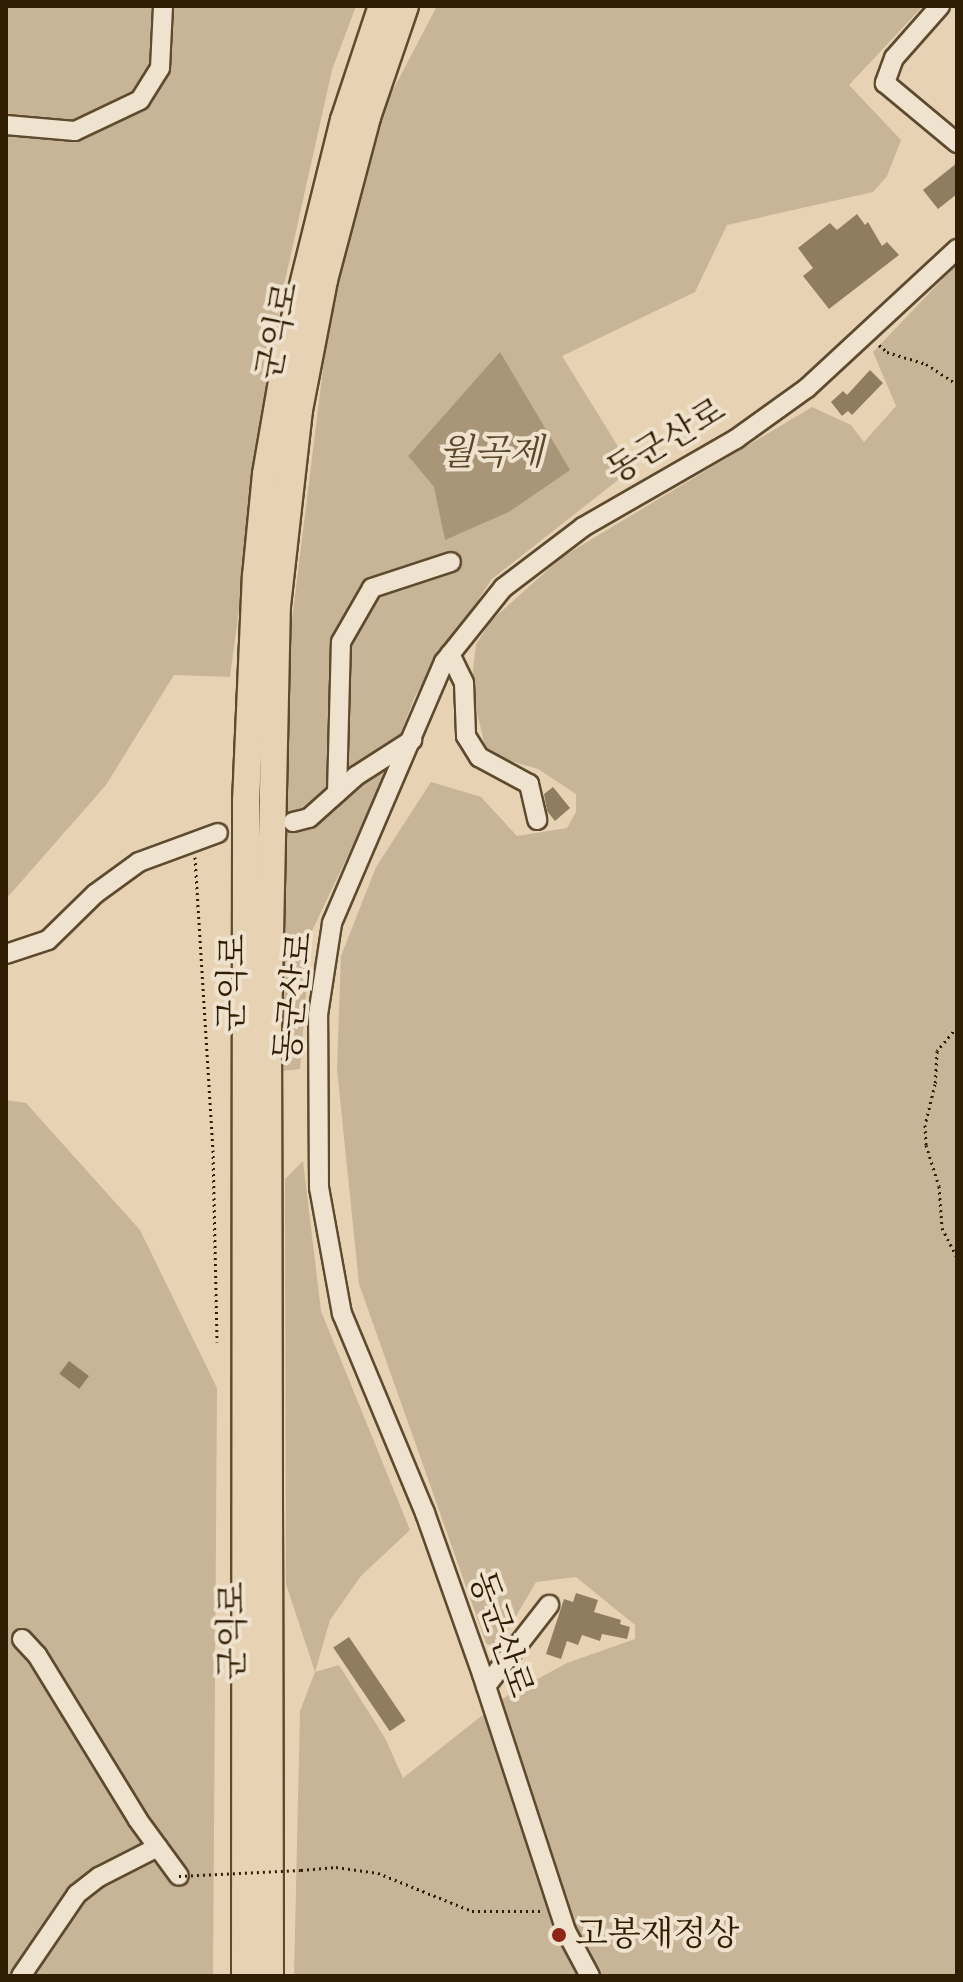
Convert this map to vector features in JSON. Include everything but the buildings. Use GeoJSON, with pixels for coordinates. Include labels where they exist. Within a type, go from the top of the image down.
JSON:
{"type":"FeatureCollection","features":[{"type":"Feature","properties":{"kind":"highway","name":"군익로"},"geometry":{"type":"LineString","coordinates":[[245,1976],[246,802],[256,576],[266,474],[288,346],[344,120],[382,6]]}},
{"type":"Feature","properties":{"kind":"highway","name":"군익로"},"geometry":{"type":"LineString","coordinates":[[270,1976],[268,1030],[277,606],[299,410],[324,280],[367,117],[405,6]]}},
{"type":"Feature","properties":{"kind":"street"},"geometry":{"type":"LineString","coordinates":[[6,125],[75,131],[140,100],[160,68],[163,6]]}},
{"type":"Feature","properties":{"kind":"street"},"geometry":{"type":"LineString","coordinates":[[940,6],[894,58],[885,83],[957,143]]}},
{"type":"Feature","properties":{"kind":"street","name":"동군산로"},"geometry":{"type":"LineString","coordinates":[[590,1976],[559,1911],[486,1686],[425,1513],[342,1314],[319,1188],[318,1015],[332,923],[412,740],[421,708],[450,654],[503,588],[583,527],[736,439],[807,388],[957,249]]}},
{"type":"Feature","properties":{"kind":"street"},"geometry":{"type":"LineString","coordinates":[[337,793],[341,642],[372,588],[451,562]]}},
{"type":"Feature","properties":{"kind":"street"},"geometry":{"type":"LineString","coordinates":[[450,654],[464,683],[466,736],[479,757],[529,784],[537,820]]}},
{"type":"Feature","properties":{"kind":"street"},"geometry":{"type":"LineString","coordinates":[[293,822],[309,818],[337,793],[412,740]]}},
{"type":"Feature","properties":{"kind":"street"},"geometry":{"type":"LineString","coordinates":[[6,954],[48,940],[95,894],[139,862],[218,833]]}},
{"type":"Feature","properties":{"kind":"street"},"geometry":{"type":"LineString","coordinates":[[486,1686],[549,1605]]}},
{"type":"Feature","properties":{"kind":"street"},"geometry":{"type":"LineString","coordinates":[[22,1639],[37,1655],[179,1876]]}},
{"type":"Feature","properties":{"kind":"street"},"geometry":{"type":"LineString","coordinates":[[21,1976],[77,1894],[99,1877],[158,1847]]}},
{"type":"Feature","properties":{"kind":"path"},"geometry":{"type":"LineString","coordinates":[[868,331],[887,352],[926,364],[957,384]]}},
{"type":"Feature","properties":{"kind":"path"},"geometry":{"type":"LineString","coordinates":[[195,842],[213,1150],[217,1342]]}},
{"type":"Feature","properties":{"kind":"path"},"geometry":{"type":"LineString","coordinates":[[957,1027],[937,1051],[935,1084],[925,1135],[939,1186],[942,1228],[957,1258]]}},
{"type":"Feature","properties":{"kind":"path"},"geometry":{"type":"LineString","coordinates":[[179,1876],[336,1867],[378,1873],[472,1911],[559,1911]]}},
{"type":"Feature","properties":{"kind":"shaded area"},"geometry":{"type":"Polygon","coordinates":[[[6,6],[356,6],[332,70],[280,303],[230,677],[174,675],[106,785],[6,899],[6,6]]]}},
{"type":"Feature","properties":{"kind":"shaded area"},"geometry":{"type":"Polygon","coordinates":[[[437,6],[923,6],[849,85],[901,140],[887,176],[873,192],[727,225],[695,292],[562,356],[632,469],[492,579],[415,696],[379,790],[311,933],[300,1069],[281,1071],[284,813],[291,628],[339,239],[383,109],[437,6]],[[500,353],[408,456],[434,487],[446,539],[509,512],[569,470],[500,353]]]}},
{"type":"Feature","properties":{"kind":"shaded area"},"geometry":{"type":"Polygon","coordinates":[[[957,264],[957,1976],[294,1976],[300,1711],[315,1672],[339,1665],[385,1738],[403,1778],[508,1695],[567,1663],[635,1639],[635,1625],[576,1577],[536,1582],[497,1649],[486,1643],[359,1284],[337,1069],[341,956],[376,867],[431,782],[481,797],[517,836],[567,828],[576,812],[576,794],[538,769],[487,754],[471,688],[476,644],[492,620],[562,557],[812,407],[851,425],[864,442],[896,406],[873,352],[957,264]]]}},
{"type":"Feature","properties":{"kind":"shaded area"},"geometry":{"type":"Polygon","coordinates":[[[6,1100],[26,1103],[140,1230],[217,1388],[213,1976],[6,1976],[6,1100]]]}},
{"type":"Feature","properties":{"kind":"shaded area"},"geometry":{"type":"Polygon","coordinates":[[[303,1161],[321,1311],[410,1530],[361,1576],[330,1620],[315,1672],[286,1584],[285,1179],[303,1161]]]}},
{"type":"Feature","properties":{"kind":"water","name":"월곡제"},"geometry":{"type":"Polygon","coordinates":[[[500,352],[570,470],[509,512],[445,540],[434,487],[408,456],[500,352]]]}},
{"type":"Feature","properties":{"kind":"place","name":"고봉재정상"},"geometry":{"type":"Point","coordinates":[559,1935]}}]}
